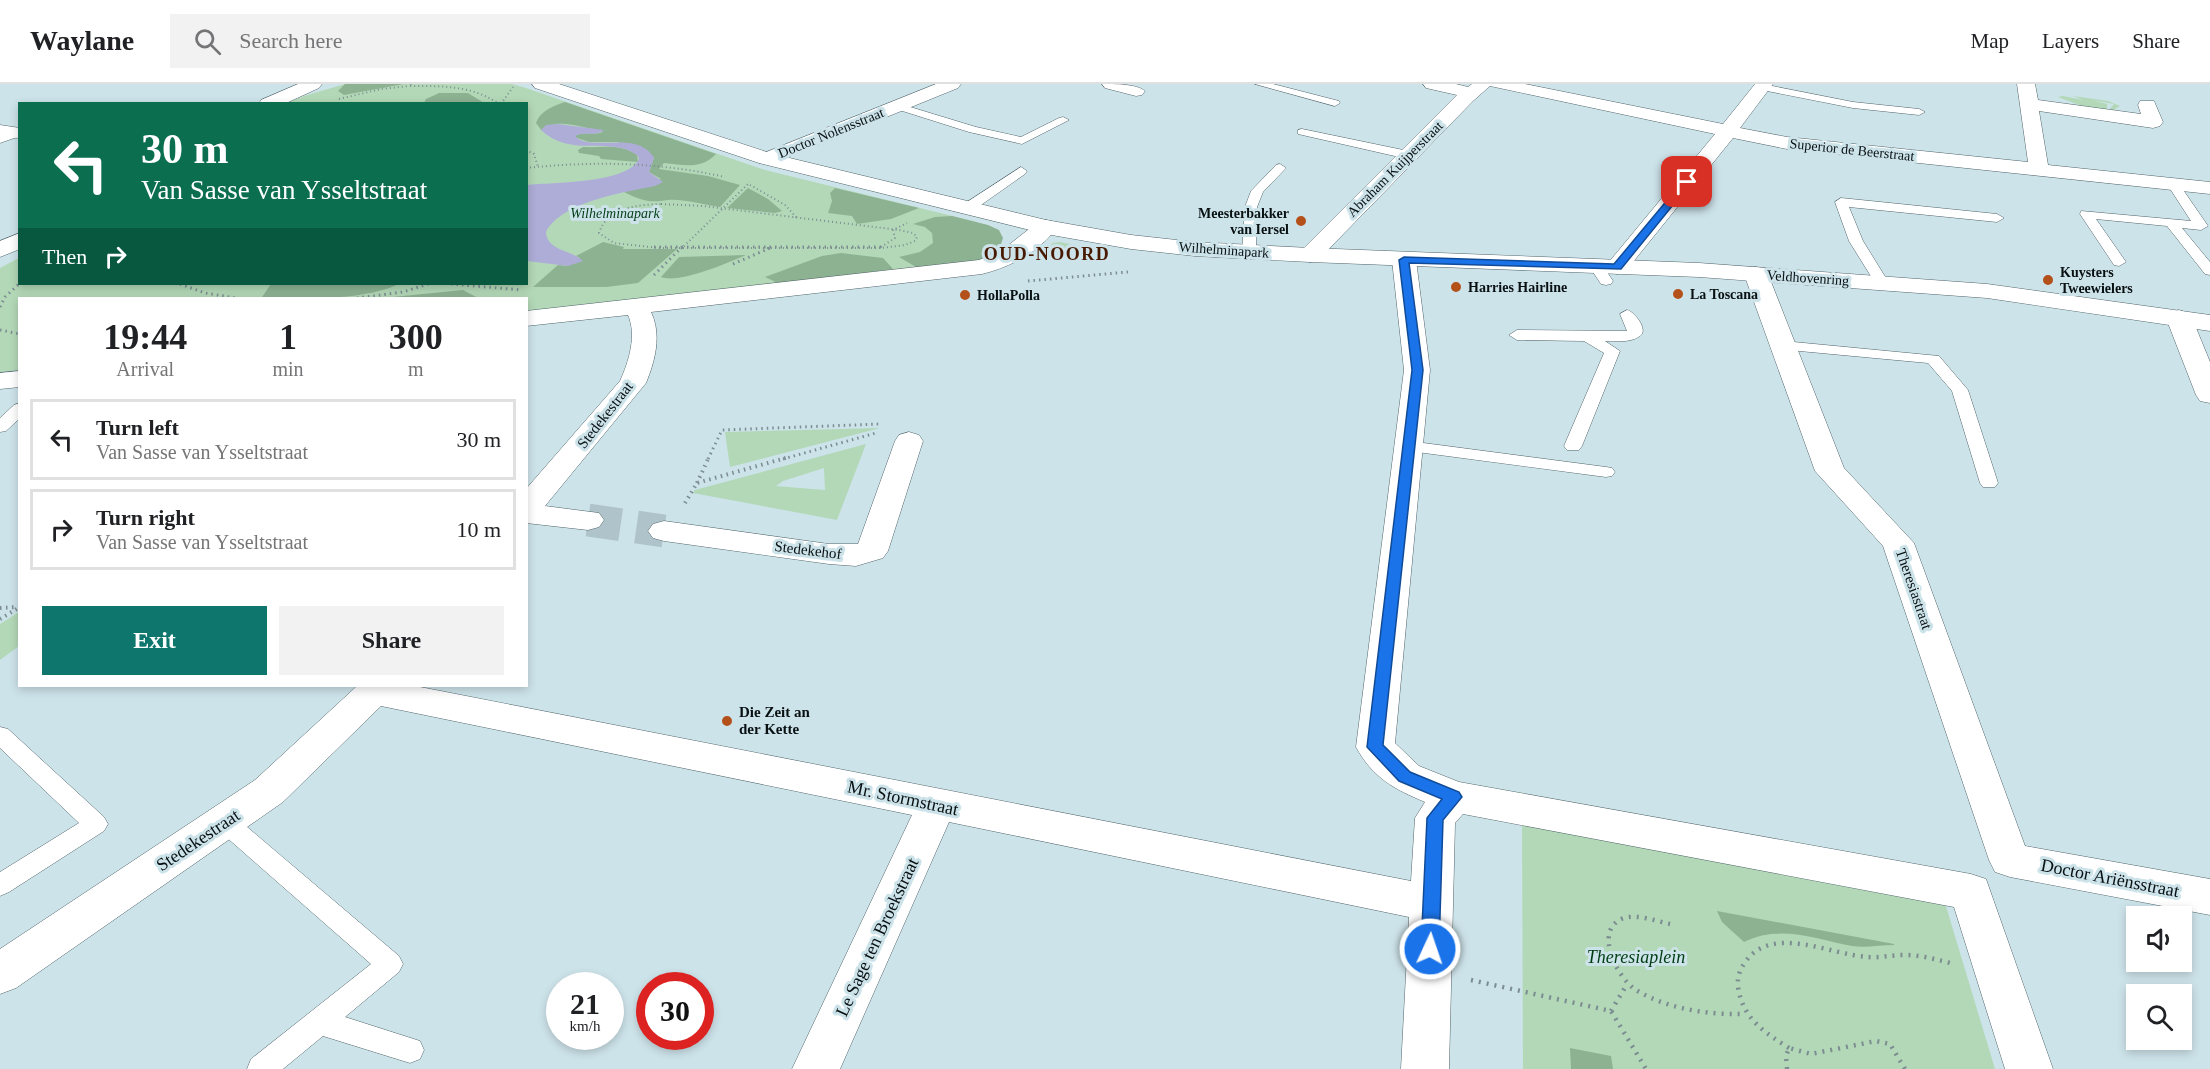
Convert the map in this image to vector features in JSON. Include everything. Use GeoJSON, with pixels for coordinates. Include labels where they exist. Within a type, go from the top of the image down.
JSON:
{"type":"FeatureCollection","features":[{"type":"Feature","properties":{"kind":"street"},"geometry":{"type":"LineString","coordinates":[[272,102],[313,84]]}},
{"type":"Feature","properties":{"kind":"street","name":"Wilhelminapark"},"geometry":{"type":"LineString","coordinates":[[541,84],[766,159],[1046,227],[1131,242],[1195,249],[1404,260]]}},
{"type":"Feature","properties":{"kind":"street","name":"Doctor Nolensstraat"},"geometry":{"type":"LineString","coordinates":[[766,159],[952,84]]}},
{"type":"Feature","properties":{"kind":"street"},"geometry":{"type":"LineString","coordinates":[[1111,84],[1136,90]]}},
{"type":"Feature","properties":{"kind":"street"},"geometry":{"type":"LineString","coordinates":[[1432,84],[1478,88]]}},
{"type":"Feature","properties":{"kind":"street","name":"Superior de Beerstraat"},"geometry":{"type":"LineString","coordinates":[[1498,84],[1787,144],[2210,188]]}},
{"type":"Feature","properties":{"kind":"street"},"geometry":{"type":"LineString","coordinates":[[2026,84],[2039,171]]}},
{"type":"Feature","properties":{"kind":"street"},"geometry":{"type":"LineString","coordinates":[[1606,271],[1728,131],[1762,86]]}},
{"type":"Feature","properties":{"kind":"street","name":"Abraham Kuijperstraat"},"geometry":{"type":"LineString","coordinates":[[1310,255],[1408,155],[1478,88]]}},
{"type":"Feature","properties":{"kind":"street"},"geometry":{"type":"LineString","coordinates":[[2030,104],[2152,122],[2147,105]]}},
{"type":"Feature","properties":{"kind":"street"},"geometry":{"type":"LineString","coordinates":[[528,319],[982,267],[1003,261],[1017,253],[1046,227]]}},
{"type":"Feature","properties":{"kind":"street"},"geometry":{"type":"LineString","coordinates":[[0,250],[18,241]]}},
{"type":"Feature","properties":{"kind":"street"},"geometry":{"type":"LineString","coordinates":[[1404,260],[1417,370],[1375,747],[1405,777],[1454,797],[1971,892],[2010,860]]}},
{"type":"Feature","properties":{"kind":"street","name":"Veldhovenring"},"geometry":{"type":"LineString","coordinates":[[1404,260],[1606,271],[1756,274],[1987,291],[2210,323]]}},
{"type":"Feature","properties":{"kind":"street","name":"Theresiastraat"},"geometry":{"type":"LineString","coordinates":[[1756,274],[1830,471],[1898,543],[2010,860]]}},
{"type":"Feature","properties":{"kind":"street","name":"Stedekestraat"},"geometry":{"type":"LineString","coordinates":[[528,509],[632,383],[641,363],[645,325],[636,306]]}},
{"type":"Feature","properties":{"kind":"street"},"geometry":{"type":"LineString","coordinates":[[2179,318],[2210,395]]}},
{"type":"Feature","properties":{"kind":"street"},"geometry":{"type":"LineString","coordinates":[[0,381],[18,379]]}},
{"type":"Feature","properties":{"kind":"street","name":"Stedekehof"},"geometry":{"type":"LineString","coordinates":[[666,531],[829,554],[856,556],[872,551],[897,435]]}},
{"type":"Feature","properties":{"kind":"street"},"geometry":{"type":"LineString","coordinates":[[528,511],[588,520]]}},
{"type":"Feature","properties":{"kind":"street","name":"Stedekestraat"},"geometry":{"type":"LineString","coordinates":[[0,974],[269,791],[377,688]]}},
{"type":"Feature","properties":{"kind":"street","name":"Mr. Stormstraat"},"geometry":{"type":"LineString","coordinates":[[377,688],[937,805],[1432,903]]}},
{"type":"Feature","properties":{"kind":"street"},"geometry":{"type":"LineString","coordinates":[[1425,1069],[1435,818],[1454,797]]}},
{"type":"Feature","properties":{"kind":"street","name":"Le Sage ten Broekstraat"},"geometry":{"type":"LineString","coordinates":[[816,1069],[937,805]]}},
{"type":"Feature","properties":{"kind":"street","name":"Doctor Ariënsstraat"},"geometry":{"type":"LineString","coordinates":[[2010,860],[2210,897]]}},
{"type":"Feature","properties":{"kind":"street"},"geometry":{"type":"LineString","coordinates":[[1971,892],[2029,1069]]}},
{"type":"Feature","properties":{"kind":"lane"},"geometry":{"type":"LineString","coordinates":[[1261,84],[1335,103]]}},
{"type":"Feature","properties":{"kind":"lane"},"geometry":{"type":"LineString","coordinates":[[1762,86],[1853,105],[1919,112]]}},
{"type":"Feature","properties":{"kind":"lane","name":"Doctor Nolensstraat"},"geometry":{"type":"LineString","coordinates":[[897,106],[1022,141],[1063,120]]}},
{"type":"Feature","properties":{"kind":"lane"},"geometry":{"type":"LineString","coordinates":[[1302,132],[1408,155]]}},
{"type":"Feature","properties":{"kind":"lane"},"geometry":{"type":"LineString","coordinates":[[1249,252],[1251,207],[1257,190],[1280,168]]}},
{"type":"Feature","properties":{"kind":"lane"},"geometry":{"type":"LineString","coordinates":[[966,208],[1021,171]]}},
{"type":"Feature","properties":{"kind":"lane"},"geometry":{"type":"LineString","coordinates":[[2119,262],[2086,214],[2201,226],[2173,184]]}},
{"type":"Feature","properties":{"kind":"lane"},"geometry":{"type":"LineString","coordinates":[[1882,283],[1856,241],[1841,202],[1998,218]]}},
{"type":"Feature","properties":{"kind":"lane"},"geometry":{"type":"LineString","coordinates":[[2171,223],[2210,271]]}},
{"type":"Feature","properties":{"kind":"lane"},"geometry":{"type":"LineString","coordinates":[[1517,336],[1626,336],[1635,333],[1635,327],[1627,314]]}},
{"type":"Feature","properties":{"kind":"lane"},"geometry":{"type":"LineString","coordinates":[[1573,446],[1612,351],[1587,336]]}},
{"type":"Feature","properties":{"kind":"lane"},"geometry":{"type":"LineString","coordinates":[[1783,346],[1933,359],[1960,390],[1989,483]]}},
{"type":"Feature","properties":{"kind":"lane"},"geometry":{"type":"LineString","coordinates":[[0,427],[18,410]]}},
{"type":"Feature","properties":{"kind":"lane"},"geometry":{"type":"LineString","coordinates":[[1408,446],[1606,472]]}},
{"type":"Feature","properties":{"kind":"lane"},"geometry":{"type":"LineString","coordinates":[[0,735],[96,824],[0,885]]}},
{"type":"Feature","properties":{"kind":"lane"},"geometry":{"type":"LineString","coordinates":[[225,822],[390,964],[261,1069]]}},
{"type":"Feature","properties":{"kind":"lane"},"geometry":{"type":"LineString","coordinates":[[319,1022],[410,1050]]}},
{"type":"Feature","properties":{"kind":"path"},"geometry":{"type":"LineString","coordinates":[[502,102],[513,87],[520,84]]}},
{"type":"Feature","properties":{"kind":"path"},"geometry":{"type":"LineString","coordinates":[[335,100],[410,85],[469,89],[498,102]]}},
{"type":"Feature","properties":{"kind":"path"},"geometry":{"type":"LineString","coordinates":[[528,151],[534,154],[538,167]]}},
{"type":"Feature","properties":{"kind":"path"},"geometry":{"type":"LineString","coordinates":[[650,279],[748,184],[766,159]]}},
{"type":"Feature","properties":{"kind":"path"},"geometry":{"type":"LineString","coordinates":[[528,168],[563,164],[626,164],[697,170],[730,178]]}},
{"type":"Feature","properties":{"kind":"path"},"geometry":{"type":"LineString","coordinates":[[741,181],[785,205],[797,218]]}},
{"type":"Feature","properties":{"kind":"path"},"geometry":{"type":"LineString","coordinates":[[648,204],[722,208],[797,218],[893,230],[913,234],[916,237],[915,241],[905,245],[881,248],[683,247],[614,243],[598,233],[599,225],[606,218],[622,210],[648,204]]}},
{"type":"Feature","properties":{"kind":"path"},"geometry":{"type":"LineString","coordinates":[[893,230],[926,217],[966,208]]}},
{"type":"Feature","properties":{"kind":"path"},"geometry":{"type":"LineString","coordinates":[[881,248],[895,238],[893,230]]}},
{"type":"Feature","properties":{"kind":"path"},"geometry":{"type":"LineString","coordinates":[[881,248],[909,276]]}},
{"type":"Feature","properties":{"kind":"path"},"geometry":{"type":"LineString","coordinates":[[0,307],[5,297],[19,285]]}},
{"type":"Feature","properties":{"kind":"path"},"geometry":{"type":"LineString","coordinates":[[183,285],[205,293],[230,297]]}},
{"type":"Feature","properties":{"kind":"path"},"geometry":{"type":"LineString","coordinates":[[365,297],[403,292],[425,285]]}},
{"type":"Feature","properties":{"kind":"path"},"geometry":{"type":"LineString","coordinates":[[0,330],[18,334]]}},
{"type":"Feature","properties":{"kind":"path"},"geometry":{"type":"LineString","coordinates":[[666,531],[697,483],[722,429],[887,424],[897,435],[697,483]]}},
{"type":"Feature","properties":{"kind":"path"},"geometry":{"type":"LineString","coordinates":[[0,608],[18,607]]}},
{"type":"Feature","properties":{"kind":"path"},"geometry":{"type":"LineString","coordinates":[[0,619],[18,608]]}},
{"type":"Feature","properties":{"kind":"path"},"geometry":{"type":"LineString","coordinates":[[1670,924],[1635,918],[1625,918],[1616,922],[1610,933],[1608,946],[1613,967],[1627,984],[1649,996],[1728,1016],[1744,1014]]}},
{"type":"Feature","properties":{"kind":"path"},"geometry":{"type":"LineString","coordinates":[[1905,1069],[1890,1044],[1876,1041],[1811,1054],[1789,1048],[1764,1032],[1744,1014],[1739,1000],[1737,977],[1746,959],[1760,946],[1786,943],[1863,957],[1905,955],[1997,973]]}},
{"type":"Feature","properties":{"kind":"path"},"geometry":{"type":"LineString","coordinates":[[1429,972],[1611,1011],[1646,1069]]}},
{"type":"Feature","properties":{"kind":"path"},"geometry":{"type":"LineString","coordinates":[[1611,1011],[1627,984]]}},
{"type":"Feature","properties":{"kind":"path"},"geometry":{"type":"LineString","coordinates":[[1786,1069],[1786,1056],[1789,1048]]}},
{"type":"Feature","properties":{"kind":"green space","name":"Wilhelminapark"},"geometry":{"type":"Polygon","coordinates":[[[345,84],[511,84],[765,170],[977,222],[968,261],[528,313],[528,297],[18,297],[18,370],[0,372],[0,268],[18,259],[18,285],[528,285],[528,102],[289,102],[345,84]]]}},
{"type":"Feature","properties":{"kind":"green space"},"geometry":{"type":"Polygon","coordinates":[[[345,84],[404,84],[344,95],[338,91],[345,84]]]}},
{"type":"Feature","properties":{"kind":"green space"},"geometry":{"type":"Polygon","coordinates":[[[439,93],[468,93],[482,102],[424,102],[439,93]]]}},
{"type":"Feature","properties":{"kind":"green space"},"geometry":{"type":"Polygon","coordinates":[[[2058,97],[2108,101],[2120,106],[2112,111],[2110,109],[2114,104],[2092,100],[2107,104],[2107,110],[2082,106],[2058,97]]]}},
{"type":"Feature","properties":{"kind":"green space"},"geometry":{"type":"Polygon","coordinates":[[[565,102],[716,154],[698,164],[664,163],[659,169],[708,176],[740,185],[720,207],[679,200],[650,201],[630,195],[624,192],[661,179],[649,172],[654,158],[618,142],[589,142],[574,137],[580,134],[603,132],[588,128],[570,124],[554,124],[542,131],[536,123],[541,115],[565,102]]]}},
{"type":"Feature","properties":{"kind":"green space"},"geometry":{"type":"Polygon","coordinates":[[[583,147],[624,149],[637,155],[638,162],[601,159],[599,156],[579,153],[578,150],[583,147]]]}},
{"type":"Feature","properties":{"kind":"green space"},"geometry":{"type":"Polygon","coordinates":[[[748,188],[768,199],[782,211],[775,213],[727,208],[748,188]]]}},
{"type":"Feature","properties":{"kind":"green space"},"geometry":{"type":"Polygon","coordinates":[[[835,188],[919,208],[891,219],[857,224],[852,216],[828,213],[832,201],[830,193],[835,188]]]}},
{"type":"Feature","properties":{"kind":"green space"},"geometry":{"type":"Polygon","coordinates":[[[952,216],[999,230],[1003,238],[999,250],[980,260],[916,267],[899,257],[920,252],[933,243],[932,233],[925,227],[913,224],[935,217],[952,216]]]}},
{"type":"Feature","properties":{"kind":"green space"},"geometry":{"type":"Polygon","coordinates":[[[603,242],[624,247],[623,249],[677,249],[638,283],[606,287],[533,287],[558,265],[568,266],[580,258],[576,256],[603,242]]]}},
{"type":"Feature","properties":{"kind":"green space"},"geometry":{"type":"Polygon","coordinates":[[[1060,242],[1088,249],[1053,255],[1042,253],[1053,243],[1060,242]]]}},
{"type":"Feature","properties":{"kind":"green space"},"geometry":{"type":"Polygon","coordinates":[[[841,253],[883,258],[893,269],[780,284],[765,277],[822,256],[841,253]]]}},
{"type":"Feature","properties":{"kind":"green space"},"geometry":{"type":"Polygon","coordinates":[[[746,255],[680,278],[661,277],[679,257],[746,255]]]}},
{"type":"Feature","properties":{"kind":"green space"},"geometry":{"type":"Polygon","coordinates":[[[270,285],[396,285],[384,290],[350,296],[262,297],[270,285]]]}},
{"type":"Feature","properties":{"kind":"green space"},"geometry":{"type":"Polygon","coordinates":[[[463,290],[476,297],[393,297],[463,290]]]}},
{"type":"Feature","properties":{"kind":"green space"},"geometry":{"type":"Polygon","coordinates":[[[880,428],[730,467],[725,432],[880,428]]]}},
{"type":"Feature","properties":{"kind":"green space"},"geometry":{"type":"Polygon","coordinates":[[[866,444],[837,520],[693,493],[695,490],[866,444]],[[824,468],[783,481],[776,486],[825,490],[824,468]]]}},
{"type":"Feature","properties":{"kind":"green space"},"geometry":{"type":"Polygon","coordinates":[[[18,613],[18,647],[0,660],[0,624],[18,613]]]}},
{"type":"Feature","properties":{"kind":"green space","name":"Theresiaplein"},"geometry":{"type":"Polygon","coordinates":[[[1522,821],[1945,903],[1995,1069],[1523,1069],[1522,821]]]}},
{"type":"Feature","properties":{"kind":"green space"},"geometry":{"type":"Polygon","coordinates":[[[1717,911],[1894,945],[1857,947],[1784,934],[1771,934],[1744,942],[1722,922],[1717,911]]]}},
{"type":"Feature","properties":{"kind":"green space"},"geometry":{"type":"Polygon","coordinates":[[[1570,1048],[1611,1056],[1613,1069],[1571,1069],[1570,1048]]]}},
{"type":"Feature","properties":{"kind":"water"},"geometry":{"type":"Polygon","coordinates":[[[558,124],[604,130],[575,136],[591,143],[626,143],[647,149],[654,158],[649,172],[663,182],[655,186],[595,200],[565,213],[554,222],[546,232],[547,238],[555,247],[583,261],[568,266],[528,261],[528,185],[605,177],[632,167],[639,159],[637,155],[626,149],[577,145],[553,139],[541,130],[546,125],[558,124]]]}},
{"type":"Feature","properties":{"kind":"tunnel"},"geometry":{"type":"LineString","coordinates":[[588,520],[664,531]]}},
{"type":"Feature","properties":{"kind":"place","name":"Meesterbakker van Iersel"},"geometry":{"type":"Point","coordinates":[1301,221]}},
{"type":"Feature","properties":{"kind":"place","name":"Kuysters Tweewielers"},"geometry":{"type":"Point","coordinates":[2048,280]}},
{"type":"Feature","properties":{"kind":"place","name":"Harries Hairline"},"geometry":{"type":"Point","coordinates":[1456,287]}},
{"type":"Feature","properties":{"kind":"place","name":"La Toscana"},"geometry":{"type":"Point","coordinates":[1678,294]}},
{"type":"Feature","properties":{"kind":"place","name":"HollaPolla"},"geometry":{"type":"Point","coordinates":[965,295]}},
{"type":"Feature","properties":{"kind":"place","name":"Die Zeit an der Kette"},"geometry":{"type":"Point","coordinates":[727,721]}},
{"type":"Feature","properties":{"kind":"district","name":"OUD-NOORD"},"geometry":{"type":"Point","coordinates":[1047,254]}},
{"type":"Feature","properties":{"kind":"route"},"geometry":{"type":"LineString","coordinates":[[1430,949],[1435,818],[1454,797],[1405,777],[1375,747],[1417,370],[1404,260],[1617,267],[1687,182]]}}]}
